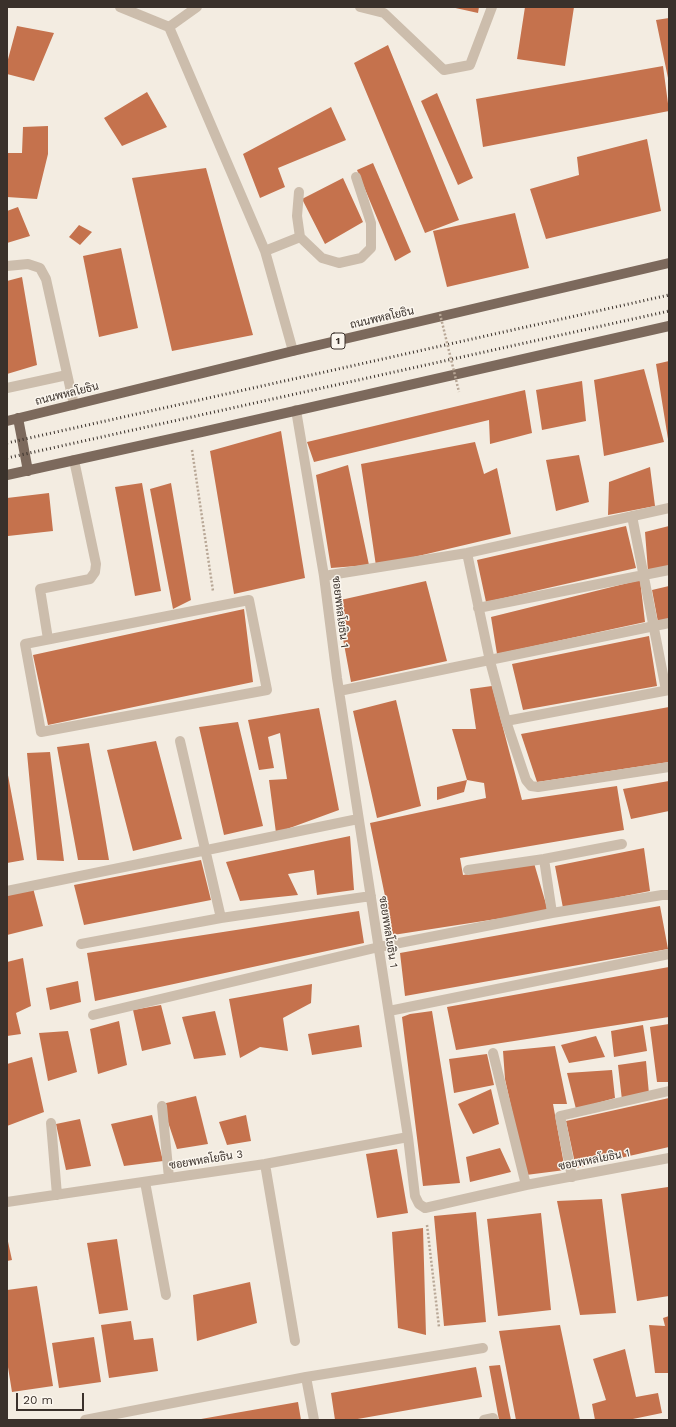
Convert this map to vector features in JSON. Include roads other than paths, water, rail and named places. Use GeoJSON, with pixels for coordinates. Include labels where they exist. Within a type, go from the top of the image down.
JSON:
{"type":"FeatureCollection","features":[{"type":"Feature","properties":{"kind":"main road","name":"ถนนพหลโยธิน"},"geometry":{"type":"LineString","coordinates":[[7,421],[293,351],[669,263]]}},
{"type":"Feature","properties":{"kind":"main road"},"geometry":{"type":"LineString","coordinates":[[7,475],[669,326]]}},
{"type":"Feature","properties":{"kind":"main road"},"geometry":{"type":"LineString","coordinates":[[18,418],[28,471]]}},
{"type":"Feature","properties":{"kind":"street"},"geometry":{"type":"LineString","coordinates":[[120,7],[169,27],[265,251],[293,351]]}},
{"type":"Feature","properties":{"kind":"street"},"geometry":{"type":"LineString","coordinates":[[169,27],[198,7]]}},
{"type":"Feature","properties":{"kind":"street"},"geometry":{"type":"LineString","coordinates":[[360,7],[384,10],[444,70],[470,65],[492,7]]}},
{"type":"Feature","properties":{"kind":"street"},"geometry":{"type":"LineString","coordinates":[[299,192],[297,211],[300,237],[322,258],[339,263],[361,258],[371,248],[371,223],[356,177]]}},
{"type":"Feature","properties":{"kind":"street"},"geometry":{"type":"LineString","coordinates":[[265,251],[300,237]]}},
{"type":"Feature","properties":{"kind":"street"},"geometry":{"type":"LineString","coordinates":[[7,266],[28,264],[40,268],[46,279],[74,405]]}},
{"type":"Feature","properties":{"kind":"street"},"geometry":{"type":"LineString","coordinates":[[7,388],[67,375]]}},
{"type":"Feature","properties":{"kind":"street","name":"ซอยพหลโยธิน 1"},"geometry":{"type":"LineString","coordinates":[[296,410],[324,576],[339,691],[408,1138],[415,1196],[419,1204],[425,1208],[526,1185],[669,1158]]}},
{"type":"Feature","properties":{"kind":"street"},"geometry":{"type":"LineString","coordinates":[[48,639],[40,589],[90,579],[95,572],[96,564],[74,460]]}},
{"type":"Feature","properties":{"kind":"street"},"geometry":{"type":"LineString","coordinates":[[324,576],[467,553],[669,508]]}},
{"type":"Feature","properties":{"kind":"street"},"geometry":{"type":"LineString","coordinates":[[506,722],[667,690],[632,516]]}},
{"type":"Feature","properties":{"kind":"street"},"geometry":{"type":"LineString","coordinates":[[467,553],[490,661],[506,722],[526,780],[531,786],[538,787],[669,768]]}},
{"type":"Feature","properties":{"kind":"street"},"geometry":{"type":"LineString","coordinates":[[478,608],[669,570]]}},
{"type":"Feature","properties":{"kind":"street"},"geometry":{"type":"LineString","coordinates":[[249,600],[266,690],[42,732],[25,644],[48,639],[249,600]]}},
{"type":"Feature","properties":{"kind":"street"},"geometry":{"type":"LineString","coordinates":[[339,691],[669,623]]}},
{"type":"Feature","properties":{"kind":"street"},"geometry":{"type":"LineString","coordinates":[[180,741],[221,918]]}},
{"type":"Feature","properties":{"kind":"street"},"geometry":{"type":"LineString","coordinates":[[7,891],[358,819]]}},
{"type":"Feature","properties":{"kind":"street"},"geometry":{"type":"LineString","coordinates":[[468,870],[544,859],[622,844]]}},
{"type":"Feature","properties":{"kind":"street"},"geometry":{"type":"LineString","coordinates":[[544,859],[552,913]]}},
{"type":"Feature","properties":{"kind":"street"},"geometry":{"type":"LineString","coordinates":[[93,1015],[379,947],[552,913],[669,895]]}},
{"type":"Feature","properties":{"kind":"street"},"geometry":{"type":"LineString","coordinates":[[81,944],[221,918],[371,896]]}},
{"type":"Feature","properties":{"kind":"street"},"geometry":{"type":"LineString","coordinates":[[388,1011],[669,954]]}},
{"type":"Feature","properties":{"kind":"street"},"geometry":{"type":"LineString","coordinates":[[493,1053],[526,1185]]}},
{"type":"Feature","properties":{"kind":"street"},"geometry":{"type":"LineString","coordinates":[[572,1176],[560,1116],[669,1091]]}},
{"type":"Feature","properties":{"kind":"street"},"geometry":{"type":"LineString","coordinates":[[162,1106],[169,1178]]}},
{"type":"Feature","properties":{"kind":"street"},"geometry":{"type":"LineString","coordinates":[[51,1123],[57,1195]]}},
{"type":"Feature","properties":{"kind":"street","name":"ซอยพหลโยธิน 3"},"geometry":{"type":"LineString","coordinates":[[7,1202],[265,1164],[408,1138]]}},
{"type":"Feature","properties":{"kind":"street"},"geometry":{"type":"LineString","coordinates":[[265,1164],[296,1341]]}},
{"type":"Feature","properties":{"kind":"street"},"geometry":{"type":"LineString","coordinates":[[145,1182],[166,1295]]}},
{"type":"Feature","properties":{"kind":"street"},"geometry":{"type":"LineString","coordinates":[[84,1420],[135,1415],[306,1377],[482,1348]]}},
{"type":"Feature","properties":{"kind":"street"},"geometry":{"type":"LineString","coordinates":[[306,1377],[314,1420]]}},
{"type":"Feature","properties":{"kind":"railway"},"geometry":{"type":"LineString","coordinates":[[7,443],[669,295]]}},
{"type":"Feature","properties":{"kind":"railway"},"geometry":{"type":"LineString","coordinates":[[7,458],[669,311]]}}]}
